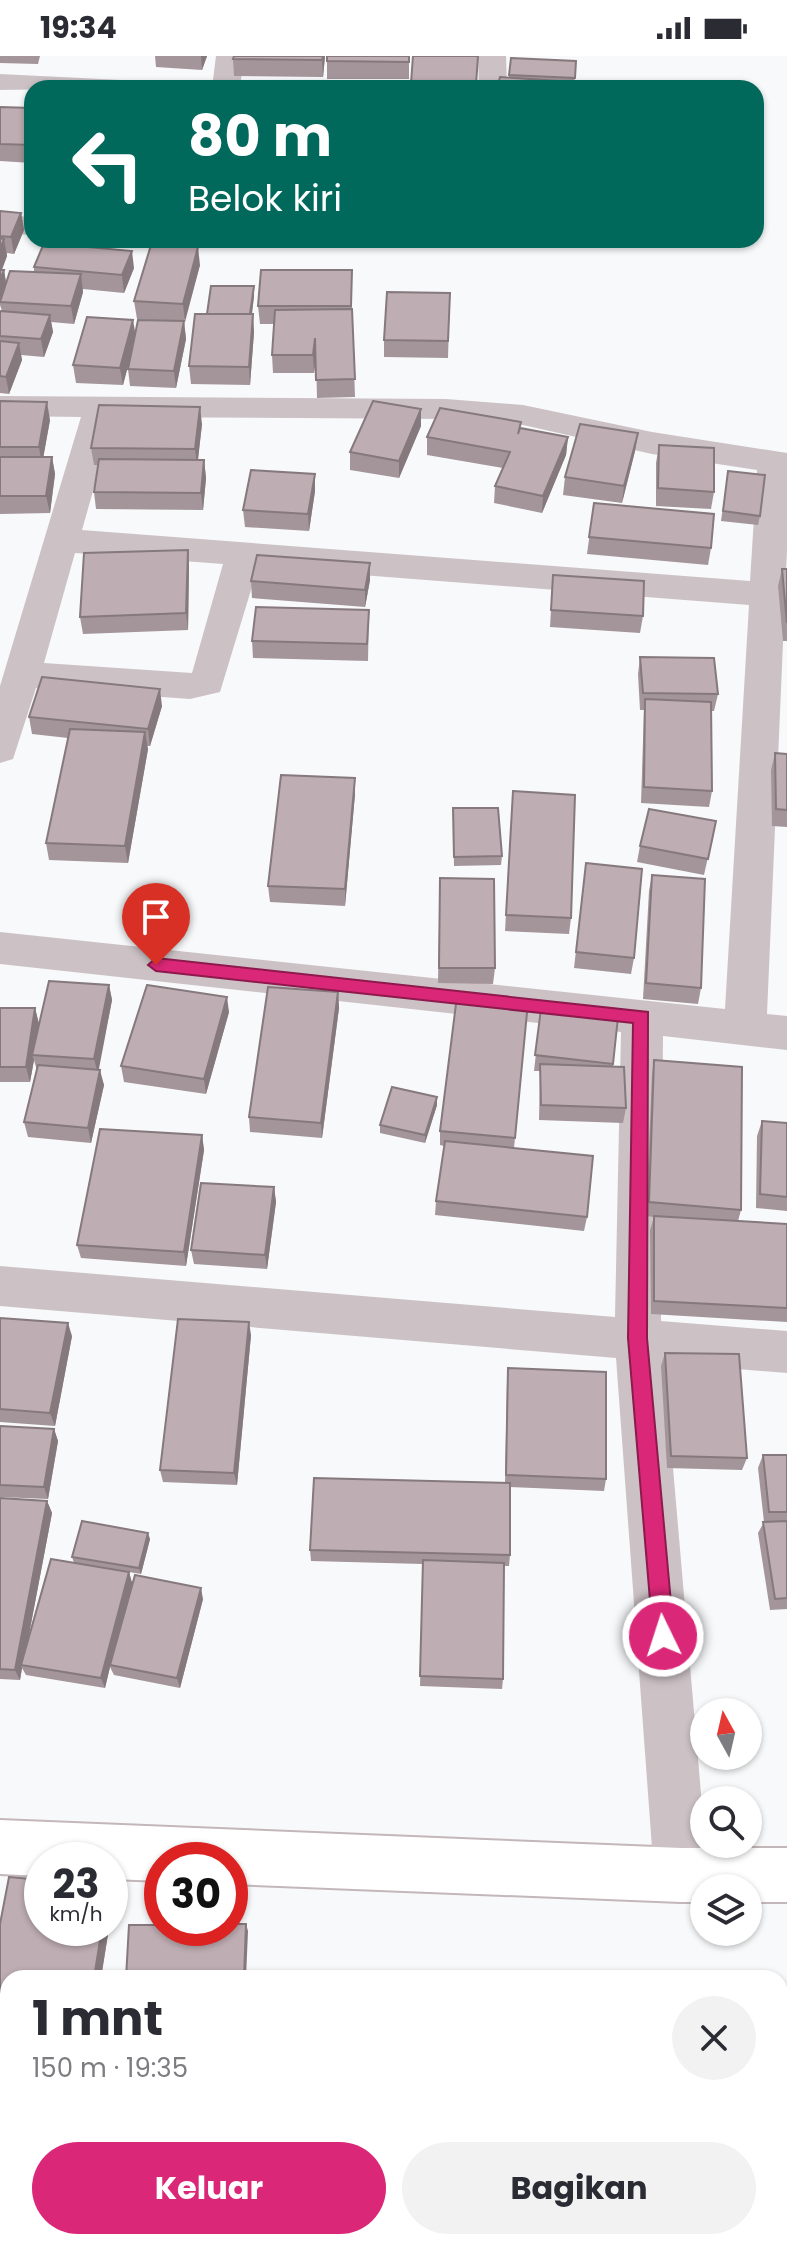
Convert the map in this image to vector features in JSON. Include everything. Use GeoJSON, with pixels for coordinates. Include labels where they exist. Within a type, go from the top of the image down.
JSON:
{"type":"FeatureCollection","features":[{"type":"Feature","properties":{"kind":"street"},"geometry":{"type":"LineString","coordinates":[[227,80],[230,56]]}},
{"type":"Feature","properties":{"kind":"street"},"geometry":{"type":"LineString","coordinates":[[492,56],[493,80]]}},
{"type":"Feature","properties":{"kind":"street"},"geometry":{"type":"LineString","coordinates":[[0,82],[24,83]]}},
{"type":"Feature","properties":{"kind":"street"},"geometry":{"type":"LineString","coordinates":[[0,224],[24,226]]}},
{"type":"Feature","properties":{"kind":"street"},"geometry":{"type":"LineString","coordinates":[[0,406],[431,409],[508,414],[652,443],[780,463],[767,594],[745,1028]]}},
{"type":"Feature","properties":{"kind":"street"},"geometry":{"type":"LineString","coordinates":[[0,749],[100,409]]}},
{"type":"Feature","properties":{"kind":"street"},"geometry":{"type":"LineString","coordinates":[[61,540],[767,594]]}},
{"type":"Feature","properties":{"kind":"street"},"geometry":{"type":"LineString","coordinates":[[22,674],[190,686],[207,683],[244,554]]}},
{"type":"Feature","properties":{"kind":"street"},"geometry":{"type":"LineString","coordinates":[[0,948],[787,1033]]}},
{"type":"Feature","properties":{"kind":"street"},"geometry":{"type":"LineString","coordinates":[[642,1017],[638,1338],[681,1875]]}},
{"type":"Feature","properties":{"kind":"street"},"geometry":{"type":"LineString","coordinates":[[0,1286],[787,1352]]}},
{"type":"Feature","properties":{"kind":"street"},"geometry":{"type":"LineString","coordinates":[[0,1847],[681,1875],[787,1875]]}},
{"type":"Feature","properties":{"kind":"building"},"geometry":{"type":"Polygon","coordinates":[[[234,56],[323,56],[322,60],[233,59],[234,56]]]}},
{"type":"Feature","properties":{"kind":"building"},"geometry":{"type":"Polygon","coordinates":[[[327,56],[409,56],[409,62],[327,61],[327,56]]]}},
{"type":"Feature","properties":{"kind":"building"},"geometry":{"type":"Polygon","coordinates":[[[413,56],[478,56],[476,80],[411,80],[413,56]]]}},
{"type":"Feature","properties":{"kind":"building"},"geometry":{"type":"Polygon","coordinates":[[[511,58],[576,61],[575,78],[509,75],[511,58]]]}},
{"type":"Feature","properties":{"kind":"building"},"geometry":{"type":"Polygon","coordinates":[[[500,77],[543,80],[499,80],[500,77]]]}},
{"type":"Feature","properties":{"kind":"building"},"geometry":{"type":"Polygon","coordinates":[[[0,107],[24,108],[24,145],[0,144],[0,107]]]}},
{"type":"Feature","properties":{"kind":"building"},"geometry":{"type":"Polygon","coordinates":[[[0,211],[21,213],[11,237],[0,236],[0,211]]]}},
{"type":"Feature","properties":{"kind":"building"},"geometry":{"type":"Polygon","coordinates":[[[42,248],[132,251],[122,275],[34,267],[42,248]]]}},
{"type":"Feature","properties":{"kind":"building"},"geometry":{"type":"Polygon","coordinates":[[[150,248],[198,248],[183,304],[134,301],[150,248]]]}},
{"type":"Feature","properties":{"kind":"building"},"geometry":{"type":"Polygon","coordinates":[[[261,270],[352,270],[351,306],[258,306],[261,270]]]}},
{"type":"Feature","properties":{"kind":"building"},"geometry":{"type":"Polygon","coordinates":[[[10,271],[81,274],[71,306],[0,302],[10,271]]]}},
{"type":"Feature","properties":{"kind":"building"},"geometry":{"type":"Polygon","coordinates":[[[211,286],[254,286],[250,314],[207,314],[211,286]]]}},
{"type":"Feature","properties":{"kind":"building"},"geometry":{"type":"Polygon","coordinates":[[[387,292],[450,293],[448,341],[384,340],[387,292]]]}},
{"type":"Feature","properties":{"kind":"building"},"geometry":{"type":"Polygon","coordinates":[[[352,309],[355,379],[316,380],[315,338],[313,355],[272,355],[275,310],[352,309]]]}},
{"type":"Feature","properties":{"kind":"building"},"geometry":{"type":"Polygon","coordinates":[[[0,311],[50,315],[41,339],[0,336],[0,311]]]}},
{"type":"Feature","properties":{"kind":"building"},"geometry":{"type":"Polygon","coordinates":[[[195,314],[253,314],[249,367],[189,366],[195,314]]]}},
{"type":"Feature","properties":{"kind":"building"},"geometry":{"type":"Polygon","coordinates":[[[87,317],[133,320],[120,368],[73,365],[87,317]]]}},
{"type":"Feature","properties":{"kind":"building"},"geometry":{"type":"Polygon","coordinates":[[[138,320],[184,321],[174,371],[128,369],[138,320]]]}},
{"type":"Feature","properties":{"kind":"building"},"geometry":{"type":"Polygon","coordinates":[[[0,341],[19,343],[6,377],[0,376],[0,341]]]}},
{"type":"Feature","properties":{"kind":"building"},"geometry":{"type":"Polygon","coordinates":[[[0,401],[47,402],[39,447],[0,447],[0,401]]]}},
{"type":"Feature","properties":{"kind":"building"},"geometry":{"type":"Polygon","coordinates":[[[373,401],[421,409],[399,461],[350,452],[373,401]]]}},
{"type":"Feature","properties":{"kind":"building"},"geometry":{"type":"Polygon","coordinates":[[[99,405],[200,407],[195,449],[91,448],[99,405]]]}},
{"type":"Feature","properties":{"kind":"building"},"geometry":{"type":"Polygon","coordinates":[[[440,408],[521,422],[518,434],[520,428],[568,437],[543,496],[495,486],[510,452],[427,437],[440,408]]]}},
{"type":"Feature","properties":{"kind":"building"},"geometry":{"type":"Polygon","coordinates":[[[580,424],[638,433],[624,486],[565,477],[580,424]]]}},
{"type":"Feature","properties":{"kind":"building"},"geometry":{"type":"Polygon","coordinates":[[[659,445],[714,448],[714,492],[658,488],[659,445]]]}},
{"type":"Feature","properties":{"kind":"building"},"geometry":{"type":"Polygon","coordinates":[[[0,457],[52,457],[46,496],[0,496],[0,457]]]}},
{"type":"Feature","properties":{"kind":"building"},"geometry":{"type":"Polygon","coordinates":[[[99,459],[204,460],[201,493],[94,492],[99,459]]]}},
{"type":"Feature","properties":{"kind":"building"},"geometry":{"type":"Polygon","coordinates":[[[251,470],[315,474],[308,514],[243,510],[251,470]]]}},
{"type":"Feature","properties":{"kind":"building"},"geometry":{"type":"Polygon","coordinates":[[[728,471],[765,475],[760,516],[723,511],[728,471]]]}},
{"type":"Feature","properties":{"kind":"building"},"geometry":{"type":"Polygon","coordinates":[[[594,503],[714,514],[711,548],[589,537],[594,503]]]}},
{"type":"Feature","properties":{"kind":"building"},"geometry":{"type":"Polygon","coordinates":[[[188,550],[186,613],[80,617],[84,553],[188,550]]]}},
{"type":"Feature","properties":{"kind":"building"},"geometry":{"type":"Polygon","coordinates":[[[257,555],[370,563],[365,590],[251,581],[257,555]]]}},
{"type":"Feature","properties":{"kind":"building"},"geometry":{"type":"Polygon","coordinates":[[[782,569],[787,569],[787,623],[782,569]]]}},
{"type":"Feature","properties":{"kind":"building"},"geometry":{"type":"Polygon","coordinates":[[[553,575],[644,581],[643,616],[551,610],[553,575]]]}},
{"type":"Feature","properties":{"kind":"building"},"geometry":{"type":"Polygon","coordinates":[[[256,607],[369,610],[367,644],[252,641],[256,607]]]}},
{"type":"Feature","properties":{"kind":"building"},"geometry":{"type":"Polygon","coordinates":[[[640,657],[714,658],[718,694],[643,693],[640,657]]]}},
{"type":"Feature","properties":{"kind":"building"},"geometry":{"type":"Polygon","coordinates":[[[42,677],[160,689],[148,729],[29,717],[42,677]]]}},
{"type":"Feature","properties":{"kind":"building"},"geometry":{"type":"Polygon","coordinates":[[[645,699],[711,702],[712,791],[644,787],[645,699]]]}},
{"type":"Feature","properties":{"kind":"building"},"geometry":{"type":"Polygon","coordinates":[[[70,729],[145,732],[125,846],[46,843],[70,729]]]}},
{"type":"Feature","properties":{"kind":"building"},"geometry":{"type":"Polygon","coordinates":[[[775,753],[787,754],[787,810],[776,809],[775,753]]]}},
{"type":"Feature","properties":{"kind":"building"},"geometry":{"type":"Polygon","coordinates":[[[281,775],[355,778],[345,889],[268,886],[281,775]]]}},
{"type":"Feature","properties":{"kind":"building"},"geometry":{"type":"Polygon","coordinates":[[[513,791],[575,795],[571,918],[506,915],[513,791]]]}},
{"type":"Feature","properties":{"kind":"building"},"geometry":{"type":"Polygon","coordinates":[[[453,808],[498,808],[502,856],[454,857],[453,808]]]}},
{"type":"Feature","properties":{"kind":"building"},"geometry":{"type":"Polygon","coordinates":[[[649,809],[716,821],[708,859],[640,846],[649,809]]]}},
{"type":"Feature","properties":{"kind":"building"},"geometry":{"type":"Polygon","coordinates":[[[586,863],[642,869],[634,958],[576,952],[586,863]]]}},
{"type":"Feature","properties":{"kind":"building"},"geometry":{"type":"Polygon","coordinates":[[[652,875],[705,879],[701,988],[646,983],[652,875]]]}},
{"type":"Feature","properties":{"kind":"building"},"geometry":{"type":"Polygon","coordinates":[[[440,878],[494,879],[495,968],[439,968],[440,878]]]}},
{"type":"Feature","properties":{"kind":"building"},"geometry":{"type":"Polygon","coordinates":[[[49,981],[109,985],[94,1059],[32,1055],[49,981]]]}},
{"type":"Feature","properties":{"kind":"building"},"geometry":{"type":"Polygon","coordinates":[[[147,985],[227,997],[204,1079],[121,1066],[147,985]]]}},
{"type":"Feature","properties":{"kind":"building"},"geometry":{"type":"Polygon","coordinates":[[[268,987],[338,992],[321,1123],[249,1117],[268,987]]]}},
{"type":"Feature","properties":{"kind":"building"},"geometry":{"type":"Polygon","coordinates":[[[457,996],[528,1002],[515,1138],[440,1131],[457,996]]]}},
{"type":"Feature","properties":{"kind":"building"},"geometry":{"type":"Polygon","coordinates":[[[0,1008],[35,1008],[26,1067],[0,1067],[0,1008]]]}},
{"type":"Feature","properties":{"kind":"building"},"geometry":{"type":"Polygon","coordinates":[[[541,1009],[618,1017],[613,1064],[535,1055],[541,1009]]]}},
{"type":"Feature","properties":{"kind":"building"},"geometry":{"type":"Polygon","coordinates":[[[654,1060],[742,1067],[741,1210],[649,1202],[654,1060]]]}},
{"type":"Feature","properties":{"kind":"building"},"geometry":{"type":"Polygon","coordinates":[[[540,1064],[624,1067],[626,1108],[541,1105],[540,1064]]]}},
{"type":"Feature","properties":{"kind":"building"},"geometry":{"type":"Polygon","coordinates":[[[38,1065],[100,1070],[88,1128],[24,1122],[38,1065]]]}},
{"type":"Feature","properties":{"kind":"building"},"geometry":{"type":"Polygon","coordinates":[[[392,1087],[437,1097],[425,1135],[380,1125],[392,1087]]]}},
{"type":"Feature","properties":{"kind":"building"},"geometry":{"type":"Polygon","coordinates":[[[762,1121],[787,1123],[787,1197],[760,1194],[762,1121]]]}},
{"type":"Feature","properties":{"kind":"building"},"geometry":{"type":"Polygon","coordinates":[[[100,1129],[202,1135],[184,1252],[77,1245],[100,1129]]]}},
{"type":"Feature","properties":{"kind":"building"},"geometry":{"type":"Polygon","coordinates":[[[445,1141],[593,1156],[587,1217],[436,1201],[445,1141]]]}},
{"type":"Feature","properties":{"kind":"building"},"geometry":{"type":"Polygon","coordinates":[[[201,1183],[274,1187],[265,1255],[191,1250],[201,1183]]]}},
{"type":"Feature","properties":{"kind":"building"},"geometry":{"type":"Polygon","coordinates":[[[654,1216],[787,1224],[787,1308],[654,1301],[654,1216]]]}},
{"type":"Feature","properties":{"kind":"building"},"geometry":{"type":"Polygon","coordinates":[[[0,1318],[68,1323],[50,1413],[0,1409],[0,1318]]]}},
{"type":"Feature","properties":{"kind":"building"},"geometry":{"type":"Polygon","coordinates":[[[178,1319],[249,1322],[234,1473],[160,1470],[178,1319]]]}},
{"type":"Feature","properties":{"kind":"building"},"geometry":{"type":"Polygon","coordinates":[[[665,1353],[739,1354],[747,1458],[671,1456],[665,1353]]]}},
{"type":"Feature","properties":{"kind":"building"},"geometry":{"type":"Polygon","coordinates":[[[508,1368],[606,1372],[606,1479],[506,1475],[508,1368]]]}},
{"type":"Feature","properties":{"kind":"building"},"geometry":{"type":"Polygon","coordinates":[[[0,1426],[54,1429],[44,1487],[0,1485],[0,1426]]]}},
{"type":"Feature","properties":{"kind":"building"},"geometry":{"type":"Polygon","coordinates":[[[763,1455],[787,1455],[787,1512],[769,1512],[763,1455]]]}},
{"type":"Feature","properties":{"kind":"building"},"geometry":{"type":"Polygon","coordinates":[[[314,1478],[510,1483],[510,1555],[310,1550],[314,1478]]]}},
{"type":"Feature","properties":{"kind":"building"},"geometry":{"type":"Polygon","coordinates":[[[0,1498],[47,1501],[15,1670],[0,1669],[0,1498]]]}},
{"type":"Feature","properties":{"kind":"building"},"geometry":{"type":"Polygon","coordinates":[[[82,1521],[148,1533],[139,1568],[72,1557],[82,1521]]]}},
{"type":"Feature","properties":{"kind":"building"},"geometry":{"type":"Polygon","coordinates":[[[787,1521],[787,1598],[775,1599],[763,1522],[787,1521]]]}},
{"type":"Feature","properties":{"kind":"building"},"geometry":{"type":"Polygon","coordinates":[[[51,1559],[129,1572],[101,1678],[21,1665],[51,1559]]]}},
{"type":"Feature","properties":{"kind":"building"},"geometry":{"type":"Polygon","coordinates":[[[423,1560],[504,1563],[503,1679],[420,1676],[423,1560]]]}},
{"type":"Feature","properties":{"kind":"building"},"geometry":{"type":"Polygon","coordinates":[[[135,1575],[201,1588],[177,1678],[110,1665],[135,1575]]]}},
{"type":"Feature","properties":{"kind":"building"},"geometry":{"type":"Polygon","coordinates":[[[9,1877],[24,1878],[24,1946],[99,1946],[95,1970],[0,1970],[0,1924],[9,1877]]]}},
{"type":"Feature","properties":{"kind":"building"},"geometry":{"type":"Polygon","coordinates":[[[129,1925],[144,1925],[144,1946],[245,1946],[244,1970],[126,1970],[129,1925]]]}},
{"type":"Feature","properties":{"kind":"route"},"geometry":{"type":"LineString","coordinates":[[156,965],[642,1017],[638,1133],[638,1338],[663,1636]]}}]}
